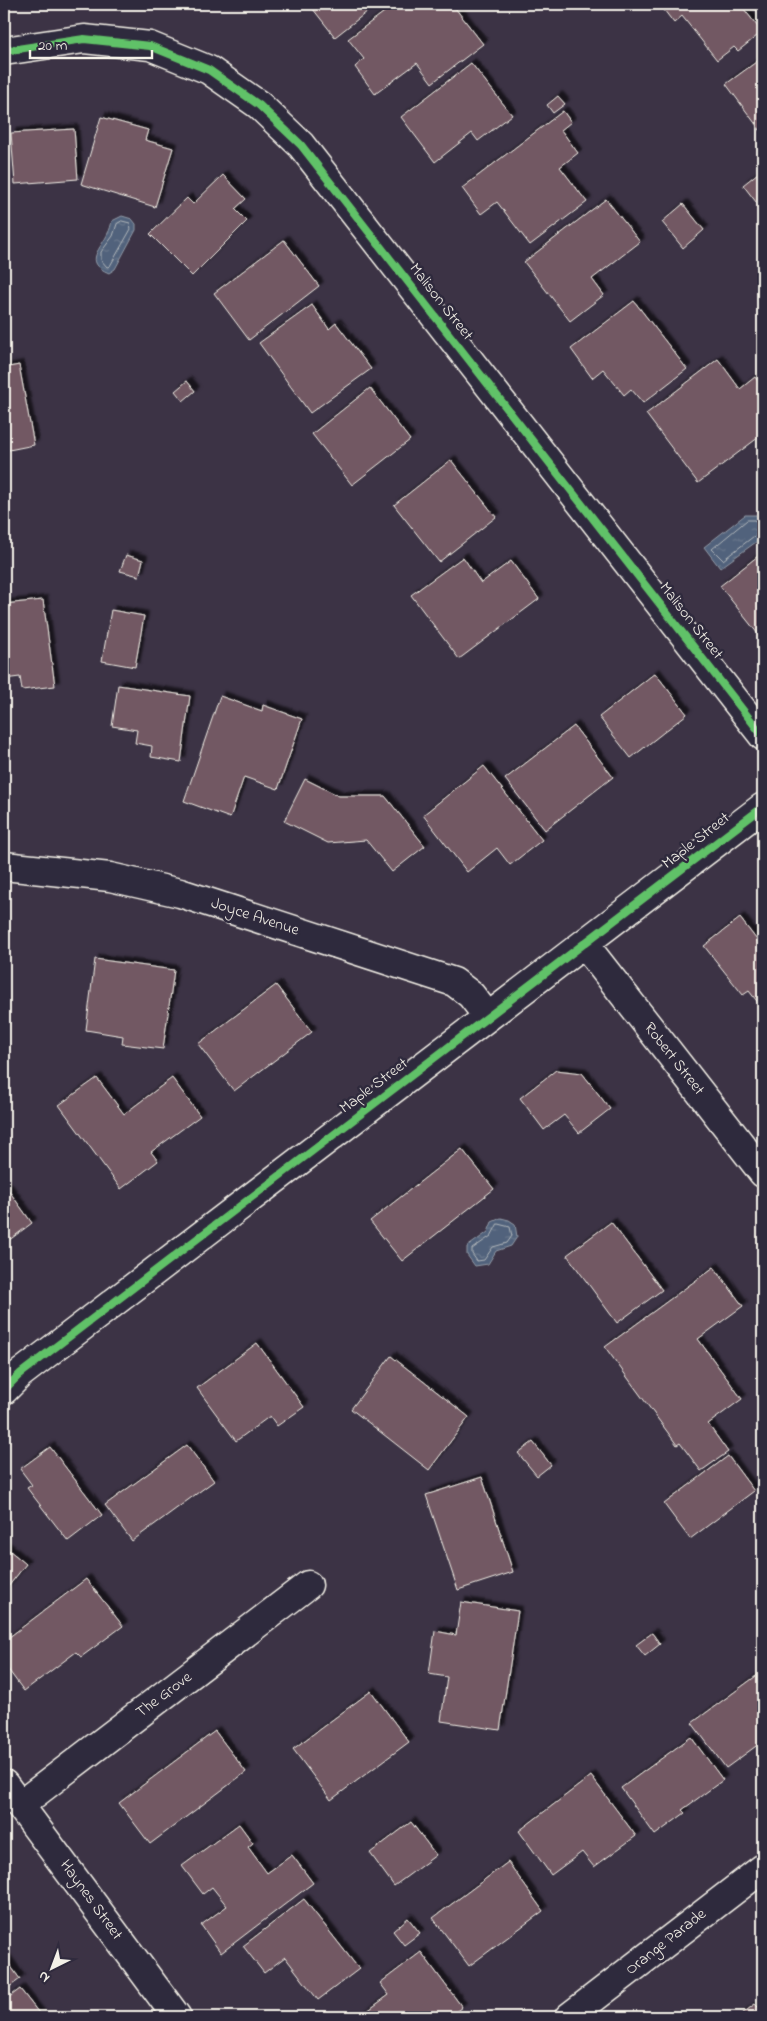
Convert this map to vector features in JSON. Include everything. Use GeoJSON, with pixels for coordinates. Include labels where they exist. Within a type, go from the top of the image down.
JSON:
{"type":"FeatureCollection","features":[{"type":"Feature","properties":{"kind":"street","name":"Malison Street"},"geometry":{"type":"LineString","coordinates":[[4,51],[84,39],[150,46],[209,70],[259,105],[302,145],[763,736]]}},
{"type":"Feature","properties":{"kind":"street","name":"Maple Street"},"geometry":{"type":"LineString","coordinates":[[4,1390],[20,1374],[763,807]]}},
{"type":"Feature","properties":{"kind":"street","name":"Joyce Avenue"},"geometry":{"type":"LineString","coordinates":[[4,866],[110,877],[180,893],[249,914],[454,982],[471,995],[488,1017]]}},
{"type":"Feature","properties":{"kind":"street","name":"Robert Street"},"geometry":{"type":"LineString","coordinates":[[584,945],[763,1173]]}},
{"type":"Feature","properties":{"kind":"street","name":"The Grove"},"geometry":{"type":"LineString","coordinates":[[20,1805],[308,1585]]}},
{"type":"Feature","properties":{"kind":"street","name":"Haynes Street"},"geometry":{"type":"LineString","coordinates":[[4,1784],[177,2017]]}},
{"type":"Feature","properties":{"kind":"street","name":"Orange Parade"},"geometry":{"type":"LineString","coordinates":[[569,2017],[763,1868]]}},
{"type":"Feature","properties":{"kind":"water"},"geometry":{"type":"Polygon","coordinates":[[[122,216],[132,219],[136,224],[136,230],[115,269],[109,273],[101,269],[95,259],[109,232],[112,221],[122,216]]]}},
{"type":"Feature","properties":{"kind":"water"},"geometry":{"type":"Polygon","coordinates":[[[745,515],[757,515],[763,523],[763,537],[720,568],[704,547],[745,515]]]}},
{"type":"Feature","properties":{"kind":"water"},"geometry":{"type":"Polygon","coordinates":[[[501,1218],[515,1224],[517,1237],[511,1246],[496,1251],[488,1264],[475,1266],[467,1255],[467,1247],[488,1232],[492,1222],[501,1218]]]}},
{"type":"Feature","properties":{"kind":"building"},"geometry":{"type":"Polygon","coordinates":[[[309,4],[377,4],[335,37],[309,4]]]}},
{"type":"Feature","properties":{"kind":"building"},"geometry":{"type":"Polygon","coordinates":[[[395,4],[452,4],[483,44],[432,83],[417,63],[375,94],[355,67],[364,59],[348,39],[395,4]]]}},
{"type":"Feature","properties":{"kind":"building"},"geometry":{"type":"Polygon","coordinates":[[[672,4],[740,4],[762,32],[738,51],[734,47],[717,60],[682,16],[674,23],[664,10],[672,4]]]}},
{"type":"Feature","properties":{"kind":"building"},"geometry":{"type":"Polygon","coordinates":[[[763,57],[763,134],[726,84],[763,57]]]}},
{"type":"Feature","properties":{"kind":"building"},"geometry":{"type":"Polygon","coordinates":[[[471,63],[512,115],[478,141],[472,133],[435,162],[401,117],[471,63]]]}},
{"type":"Feature","properties":{"kind":"building"},"geometry":{"type":"Polygon","coordinates":[[[558,96],[565,104],[553,113],[547,105],[558,96]]]}},
{"type":"Feature","properties":{"kind":"building"},"geometry":{"type":"Polygon","coordinates":[[[563,111],[571,122],[561,130],[578,153],[560,167],[587,202],[530,245],[497,202],[481,214],[462,188],[563,111]]]}},
{"type":"Feature","properties":{"kind":"building"},"geometry":{"type":"Polygon","coordinates":[[[101,117],[148,130],[145,140],[173,148],[155,207],[81,184],[101,117]]]}},
{"type":"Feature","properties":{"kind":"building"},"geometry":{"type":"Polygon","coordinates":[[[74,129],[78,179],[15,184],[11,133],[74,129]]]}},
{"type":"Feature","properties":{"kind":"building"},"geometry":{"type":"Polygon","coordinates":[[[763,169],[763,211],[743,185],[763,169]]]}},
{"type":"Feature","properties":{"kind":"building"},"geometry":{"type":"Polygon","coordinates":[[[223,175],[246,199],[235,209],[247,221],[192,276],[150,234],[187,198],[193,204],[223,175]]]}},
{"type":"Feature","properties":{"kind":"building"},"geometry":{"type":"Polygon","coordinates":[[[606,199],[640,242],[592,279],[604,295],[570,321],[524,262],[606,199]]]}},
{"type":"Feature","properties":{"kind":"building"},"geometry":{"type":"Polygon","coordinates":[[[683,204],[704,230],[683,248],[662,222],[683,204]]]}},
{"type":"Feature","properties":{"kind":"building"},"geometry":{"type":"Polygon","coordinates":[[[284,240],[319,286],[249,340],[214,293],[284,240]]]}},
{"type":"Feature","properties":{"kind":"building"},"geometry":{"type":"Polygon","coordinates":[[[634,301],[687,369],[643,403],[631,389],[624,395],[603,369],[592,378],[571,349],[634,301]]]}},
{"type":"Feature","properties":{"kind":"building"},"geometry":{"type":"Polygon","coordinates":[[[312,305],[329,329],[336,323],[371,369],[310,413],[259,343],[312,305]]]}},
{"type":"Feature","properties":{"kind":"building"},"geometry":{"type":"Polygon","coordinates":[[[718,359],[740,389],[755,377],[763,388],[763,434],[698,483],[646,414],[718,359]]]}},
{"type":"Feature","properties":{"kind":"building"},"geometry":{"type":"Polygon","coordinates":[[[19,365],[34,445],[4,451],[4,368],[19,365]]]}},
{"type":"Feature","properties":{"kind":"building"},"geometry":{"type":"Polygon","coordinates":[[[187,381],[195,391],[183,401],[175,391],[187,381]]]}},
{"type":"Feature","properties":{"kind":"building"},"geometry":{"type":"Polygon","coordinates":[[[370,388],[410,440],[352,485],[312,434],[370,388]]]}},
{"type":"Feature","properties":{"kind":"building"},"geometry":{"type":"Polygon","coordinates":[[[451,460],[496,517],[439,562],[394,505],[451,460]]]}},
{"type":"Feature","properties":{"kind":"building"},"geometry":{"type":"Polygon","coordinates":[[[763,552],[763,638],[762,639],[720,586],[763,552]]]}},
{"type":"Feature","properties":{"kind":"building"},"geometry":{"type":"Polygon","coordinates":[[[126,555],[143,560],[139,576],[120,571],[126,555]]]}},
{"type":"Feature","properties":{"kind":"building"},"geometry":{"type":"Polygon","coordinates":[[[463,557],[481,583],[511,561],[539,599],[459,659],[411,595],[463,557]]]}},
{"type":"Feature","properties":{"kind":"building"},"geometry":{"type":"Polygon","coordinates":[[[43,600],[55,686],[22,690],[20,677],[4,679],[4,604],[43,600]]]}},
{"type":"Feature","properties":{"kind":"building"},"geometry":{"type":"Polygon","coordinates":[[[111,610],[144,616],[135,667],[102,661],[111,610]]]}},
{"type":"Feature","properties":{"kind":"building"},"geometry":{"type":"Polygon","coordinates":[[[655,673],[687,714],[631,758],[599,717],[655,673]]]}},
{"type":"Feature","properties":{"kind":"building"},"geometry":{"type":"Polygon","coordinates":[[[118,685],[190,696],[181,762],[151,757],[152,746],[135,743],[137,730],[112,726],[118,685]]]}},
{"type":"Feature","properties":{"kind":"building"},"geometry":{"type":"Polygon","coordinates":[[[220,696],[262,711],[263,705],[302,719],[278,789],[244,777],[230,818],[184,801],[220,696]]]}},
{"type":"Feature","properties":{"kind":"building"},"geometry":{"type":"Polygon","coordinates":[[[574,726],[613,777],[545,830],[505,779],[574,726]]]}},
{"type":"Feature","properties":{"kind":"building"},"geometry":{"type":"Polygon","coordinates":[[[484,766],[542,840],[510,865],[497,848],[467,872],[423,815],[484,766]]]}},
{"type":"Feature","properties":{"kind":"building"},"geometry":{"type":"Polygon","coordinates":[[[305,779],[339,796],[385,796],[425,846],[392,872],[366,840],[328,843],[284,821],[305,779]]]}},
{"type":"Feature","properties":{"kind":"building"},"geometry":{"type":"Polygon","coordinates":[[[740,918],[763,948],[763,1003],[760,1005],[749,991],[743,995],[704,946],[740,918]]]}},
{"type":"Feature","properties":{"kind":"building"},"geometry":{"type":"Polygon","coordinates":[[[95,959],[174,970],[163,1049],[122,1044],[123,1036],[86,1030],[95,959]]]}},
{"type":"Feature","properties":{"kind":"building"},"geometry":{"type":"Polygon","coordinates":[[[276,985],[312,1032],[234,1091],[198,1044],[276,985]]]}},
{"type":"Feature","properties":{"kind":"building"},"geometry":{"type":"Polygon","coordinates":[[[556,1070],[582,1073],[610,1109],[579,1133],[564,1115],[544,1130],[520,1098],[556,1070]]]}},
{"type":"Feature","properties":{"kind":"building"},"geometry":{"type":"Polygon","coordinates":[[[97,1078],[124,1114],[172,1078],[200,1116],[151,1152],[158,1161],[121,1189],[59,1105],[97,1078]]]}},
{"type":"Feature","properties":{"kind":"building"},"geometry":{"type":"Polygon","coordinates":[[[462,1149],[494,1189],[402,1261],[370,1221],[462,1149]]]}},
{"type":"Feature","properties":{"kind":"building"},"geometry":{"type":"Polygon","coordinates":[[[4,1184],[32,1223],[4,1244],[4,1184]]]}},
{"type":"Feature","properties":{"kind":"building"},"geometry":{"type":"Polygon","coordinates":[[[611,1222],[662,1290],[617,1323],[567,1255],[611,1222]]]}},
{"type":"Feature","properties":{"kind":"building"},"geometry":{"type":"Polygon","coordinates":[[[714,1267],[743,1306],[698,1339],[742,1399],[708,1424],[728,1452],[701,1471],[680,1443],[677,1445],[605,1347],[714,1267]]]}},
{"type":"Feature","properties":{"kind":"building"},"geometry":{"type":"Polygon","coordinates":[[[257,1343],[304,1407],[277,1426],[270,1416],[236,1441],[197,1388],[257,1343]]]}},
{"type":"Feature","properties":{"kind":"building"},"geometry":{"type":"Polygon","coordinates":[[[391,1356],[469,1417],[429,1470],[351,1409],[391,1356]]]}},
{"type":"Feature","properties":{"kind":"building"},"geometry":{"type":"Polygon","coordinates":[[[533,1442],[551,1465],[537,1476],[518,1453],[533,1442]]]}},
{"type":"Feature","properties":{"kind":"building"},"geometry":{"type":"Polygon","coordinates":[[[187,1445],[214,1481],[132,1541],[105,1505],[187,1445]]]}},
{"type":"Feature","properties":{"kind":"building"},"geometry":{"type":"Polygon","coordinates":[[[50,1447],[102,1515],[68,1541],[27,1488],[32,1485],[20,1469],[50,1447]]]}},
{"type":"Feature","properties":{"kind":"building"},"geometry":{"type":"Polygon","coordinates":[[[728,1456],[754,1491],[690,1539],[664,1504],[728,1456]]]}},
{"type":"Feature","properties":{"kind":"building"},"geometry":{"type":"Polygon","coordinates":[[[482,1477],[513,1572],[458,1590],[426,1495],[482,1477]]]}},
{"type":"Feature","properties":{"kind":"building"},"geometry":{"type":"Polygon","coordinates":[[[4,1546],[26,1564],[4,1592],[4,1546]]]}},
{"type":"Feature","properties":{"kind":"building"},"geometry":{"type":"Polygon","coordinates":[[[86,1579],[123,1626],[81,1657],[76,1652],[24,1691],[4,1664],[4,1641],[86,1579]]]}},
{"type":"Feature","properties":{"kind":"building"},"geometry":{"type":"Polygon","coordinates":[[[461,1602],[518,1611],[500,1730],[441,1721],[447,1677],[429,1674],[435,1631],[456,1635],[461,1602]]]}},
{"type":"Feature","properties":{"kind":"building"},"geometry":{"type":"Polygon","coordinates":[[[652,1633],[660,1644],[645,1656],[636,1645],[652,1633]]]}},
{"type":"Feature","properties":{"kind":"building"},"geometry":{"type":"Polygon","coordinates":[[[763,1671],[763,1741],[726,1768],[692,1723],[763,1671]]]}},
{"type":"Feature","properties":{"kind":"building"},"geometry":{"type":"Polygon","coordinates":[[[371,1691],[409,1742],[331,1800],[293,1749],[371,1691]]]}},
{"type":"Feature","properties":{"kind":"building"},"geometry":{"type":"Polygon","coordinates":[[[215,1731],[246,1772],[150,1844],[119,1803],[215,1731]]]}},
{"type":"Feature","properties":{"kind":"building"},"geometry":{"type":"Polygon","coordinates":[[[691,1737],[723,1780],[682,1810],[685,1813],[655,1835],[621,1788],[691,1737]]]}},
{"type":"Feature","properties":{"kind":"building"},"geometry":{"type":"Polygon","coordinates":[[[591,1776],[636,1836],[594,1867],[582,1852],[551,1875],[519,1831],[591,1776]]]}},
{"type":"Feature","properties":{"kind":"building"},"geometry":{"type":"Polygon","coordinates":[[[411,1822],[436,1855],[394,1886],[370,1853],[411,1822]]]}},
{"type":"Feature","properties":{"kind":"building"},"geometry":{"type":"Polygon","coordinates":[[[239,1824],[253,1843],[248,1847],[267,1873],[292,1855],[313,1883],[221,1953],[201,1925],[227,1906],[212,1887],[203,1894],[182,1866],[239,1824]]]}},
{"type":"Feature","properties":{"kind":"building"},"geometry":{"type":"Polygon","coordinates":[[[508,1862],[543,1911],[469,1966],[433,1918],[508,1862]]]}},
{"type":"Feature","properties":{"kind":"building"},"geometry":{"type":"Polygon","coordinates":[[[304,1899],[359,1969],[318,2000],[285,1957],[264,1973],[243,1946],[304,1899]]]}},
{"type":"Feature","properties":{"kind":"building"},"geometry":{"type":"Polygon","coordinates":[[[408,1918],[420,1933],[404,1945],[393,1931],[408,1918]]]}},
{"type":"Feature","properties":{"kind":"building"},"geometry":{"type":"Polygon","coordinates":[[[421,1952],[462,2007],[449,2017],[359,2017],[389,1995],[380,1983],[421,1952]]]}},
{"type":"Feature","properties":{"kind":"building"},"geometry":{"type":"Polygon","coordinates":[[[4,1957],[20,1979],[4,1991],[4,1957]]]}},
{"type":"Feature","properties":{"kind":"building"},"geometry":{"type":"Polygon","coordinates":[[[20,1989],[42,2017],[4,2017],[4,2001],[20,1989]]]}},
{"type":"Feature","properties":{"kind":"building"},"geometry":{"type":"Polygon","coordinates":[[[763,2002],[763,2017],[738,2017],[755,2004],[758,2007],[763,2002]]]}},
{"type":"Feature","properties":{"kind":"cycle path"},"geometry":{"type":"LineString","coordinates":[[4,51],[84,39],[150,46],[209,70],[259,105],[301,145],[763,736]]}},
{"type":"Feature","properties":{"kind":"cycle path"},"geometry":{"type":"LineString","coordinates":[[4,1390],[20,1374],[763,807]]}}]}
